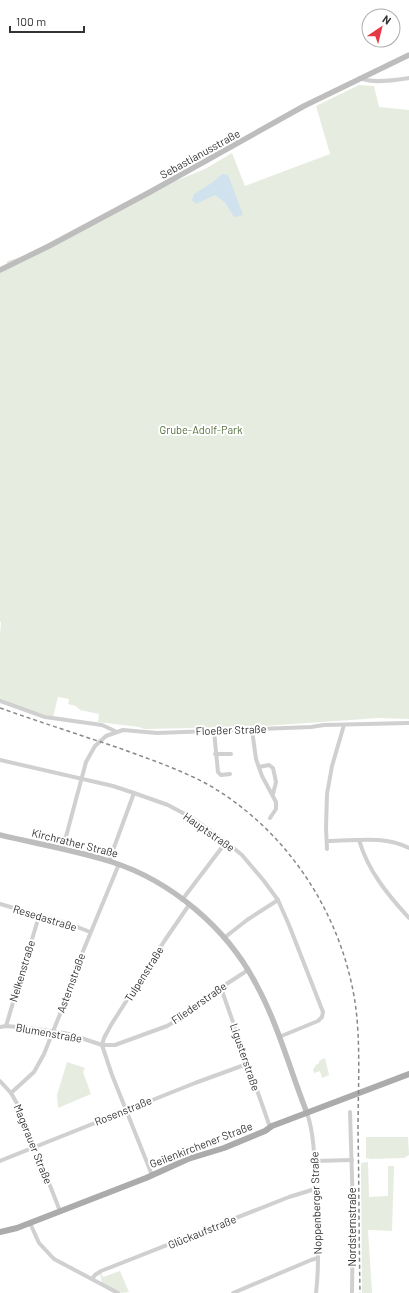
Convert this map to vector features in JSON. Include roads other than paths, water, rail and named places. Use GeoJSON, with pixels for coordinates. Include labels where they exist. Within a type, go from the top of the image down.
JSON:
{"type":"FeatureCollection","features":[{"type":"Feature","properties":{"kind":"main road","name":"Geilenkirchener Straße"},"geometry":{"type":"LineString","coordinates":[[0,1232],[30,1223],[207,1152],[224,1148],[265,1131],[270,1127],[409,1074]]}},
{"type":"Feature","properties":{"kind":"street","name":"Sebastianusstraße"},"geometry":{"type":"LineString","coordinates":[[0,270],[56,242],[227,150],[304,106],[409,55]]}},
{"type":"Feature","properties":{"kind":"street"},"geometry":{"type":"LineString","coordinates":[[360,78],[365,81],[409,78]]}},
{"type":"Feature","properties":{"kind":"street"},"geometry":{"type":"LineString","coordinates":[[0,701],[45,717],[102,725],[117,732]]}},
{"type":"Feature","properties":{"kind":"street","name":"Floeßer Straße"},"geometry":{"type":"LineString","coordinates":[[63,848],[86,762],[95,746],[106,736],[117,732],[129,730],[157,733],[409,723]]}},
{"type":"Feature","properties":{"kind":"street"},"geometry":{"type":"LineString","coordinates":[[327,849],[326,814],[330,771],[344,725]]}},
{"type":"Feature","properties":{"kind":"street"},"geometry":{"type":"LineString","coordinates":[[252,730],[254,751],[267,785],[276,802],[276,806],[270,818]]}},
{"type":"Feature","properties":{"kind":"street"},"geometry":{"type":"LineString","coordinates":[[214,731],[215,754],[219,774],[230,774]]}},
{"type":"Feature","properties":{"kind":"street"},"geometry":{"type":"LineString","coordinates":[[215,754],[231,754]]}},
{"type":"Feature","properties":{"kind":"street","name":"Hauptstraße"},"geometry":{"type":"LineString","coordinates":[[0,760],[113,786],[168,805],[194,819],[226,842],[246,860],[278,900],[323,1012],[322,1017],[313,1023],[278,1037]]}},
{"type":"Feature","properties":{"kind":"street"},"geometry":{"type":"LineString","coordinates":[[259,766],[269,765],[273,768],[276,782],[273,794]]}},
{"type":"Feature","properties":{"kind":"street"},"geometry":{"type":"LineString","coordinates":[[109,861],[134,793]]}},
{"type":"Feature","properties":{"kind":"street","name":"Kirchrather Straße"},"geometry":{"type":"LineString","coordinates":[[0,835],[51,847],[63,848],[119,864],[158,883],[189,905],[224,938],[257,984],[307,1113]]}},
{"type":"Feature","properties":{"kind":"street"},"geometry":{"type":"LineString","coordinates":[[359,840],[367,861],[382,887],[409,918]]}},
{"type":"Feature","properties":{"kind":"street"},"geometry":{"type":"LineString","coordinates":[[327,841],[388,840],[409,848]]}},
{"type":"Feature","properties":{"kind":"street"},"geometry":{"type":"LineString","coordinates":[[182,900],[226,842]]}},
{"type":"Feature","properties":{"kind":"street","name":"Asternstraße"},"geometry":{"type":"LineString","coordinates":[[11,1093],[34,1072],[44,1054],[90,932],[119,864]]}},
{"type":"Feature","properties":{"kind":"street"},"geometry":{"type":"LineString","coordinates":[[224,938],[247,920],[278,900]]}},
{"type":"Feature","properties":{"kind":"street","name":"Resedastraße"},"geometry":{"type":"LineString","coordinates":[[0,904],[90,932]]}},
{"type":"Feature","properties":{"kind":"street","name":"Tulpenstraße"},"geometry":{"type":"LineString","coordinates":[[102,1045],[104,1038],[118,1015],[189,905]]}},
{"type":"Feature","properties":{"kind":"street","name":"Nelkenstraße"},"geometry":{"type":"LineString","coordinates":[[6,1026],[39,916]]}},
{"type":"Feature","properties":{"kind":"street","name":"Fliederstraße"},"geometry":{"type":"LineString","coordinates":[[102,1045],[115,1045],[167,1026],[248,970]]}},
{"type":"Feature","properties":{"kind":"street","name":"Ligusterstraße"},"geometry":{"type":"LineString","coordinates":[[221,988],[270,1127]]}},
{"type":"Feature","properties":{"kind":"street","name":"Blumenstraße"},"geometry":{"type":"LineString","coordinates":[[0,1028],[6,1026],[29,1028],[72,1035],[102,1045]]}},
{"type":"Feature","properties":{"kind":"street"},"geometry":{"type":"LineString","coordinates":[[102,1045],[106,1060],[152,1175]]}},
{"type":"Feature","properties":{"kind":"street","name":"Rosenstraße"},"geometry":{"type":"LineString","coordinates":[[0,1161],[126,1110],[247,1064]]}},
{"type":"Feature","properties":{"kind":"street","name":"Magerauer Straße"},"geometry":{"type":"LineString","coordinates":[[0,1081],[11,1093],[19,1107],[60,1211]]}},
{"type":"Feature","properties":{"kind":"street","name":"Nordsternstraße"},"geometry":{"type":"LineString","coordinates":[[350,1112],[352,1160],[352,1293]]}},
{"type":"Feature","properties":{"kind":"street","name":"Noppenberger Straße"},"geometry":{"type":"LineString","coordinates":[[307,1113],[312,1133],[314,1161],[318,1258],[318,1280],[316,1293]]}},
{"type":"Feature","properties":{"kind":"street"},"geometry":{"type":"LineString","coordinates":[[314,1161],[352,1160]]}},
{"type":"Feature","properties":{"kind":"street","name":"Glückaufstraße"},"geometry":{"type":"LineString","coordinates":[[92,1279],[101,1271],[281,1200],[315,1189]]}},
{"type":"Feature","properties":{"kind":"street"},"geometry":{"type":"LineString","coordinates":[[30,1223],[38,1243],[54,1260],[118,1293]]}},
{"type":"Feature","properties":{"kind":"street"},"geometry":{"type":"LineString","coordinates":[[233,1293],[318,1258]]}},
{"type":"Feature","properties":{"kind":"water"},"geometry":{"type":"Polygon","coordinates":[[[222,174],[228,175],[243,215],[234,217],[225,203],[215,195],[196,204],[192,200],[194,194],[222,174]]]}},
{"type":"Feature","properties":{"kind":"railway"},"geometry":{"type":"LineString","coordinates":[[0,708],[141,756],[175,769],[207,784],[235,803],[261,824],[285,849],[305,876],[323,905],[337,936],[348,969],[357,1017],[359,1050],[358,1131],[360,1293]]}},
{"type":"Feature","properties":{"kind":"park label","name":"Grube-Adolf-Park"},"geometry":{"type":"Point","coordinates":[201,430]}}]}
